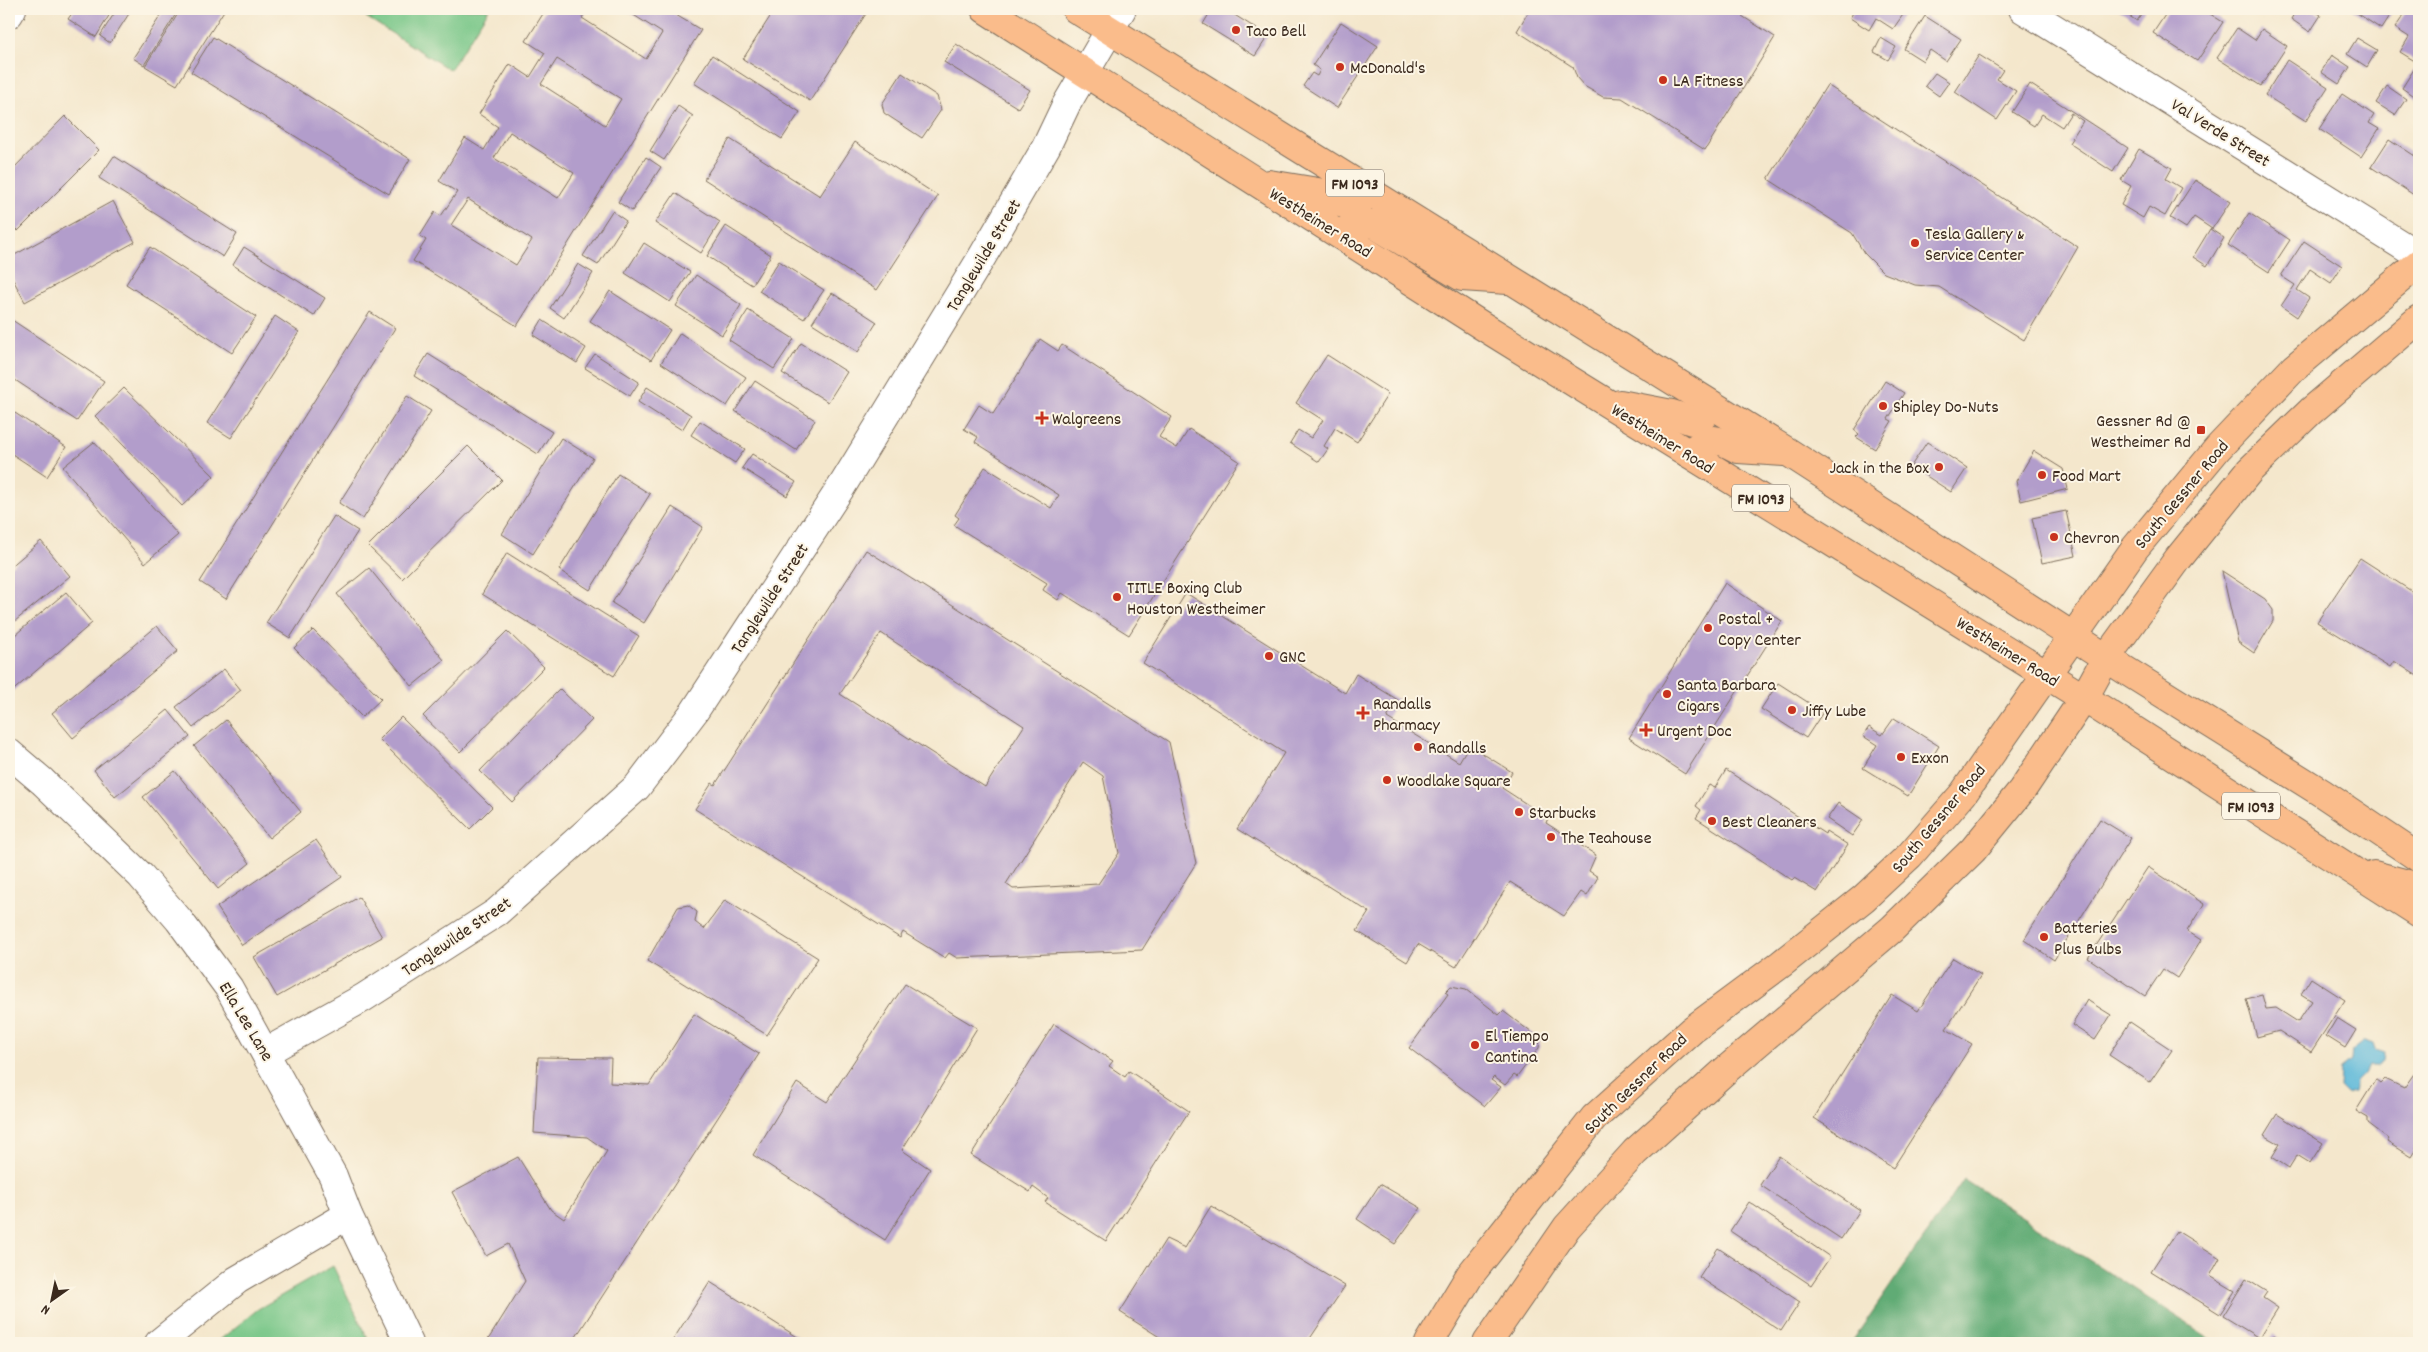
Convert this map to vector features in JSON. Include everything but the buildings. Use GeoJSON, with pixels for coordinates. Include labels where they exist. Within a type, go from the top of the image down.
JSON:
{"type":"FeatureCollection","features":[{"type":"Feature","properties":{"kind":"main road","name":"Westheimer Road"},"geometry":{"type":"LineString","coordinates":[[985,9],[1604,401],[2046,674],[2419,913]]}},
{"type":"Feature","properties":{"kind":"main road","name":"FM 1093"},"geometry":{"type":"LineString","coordinates":[[1076,9],[1116,19],[1370,193],[1788,452],[2106,658],[2218,726],[2419,858]]}},
{"type":"Feature","properties":{"kind":"main road"},"geometry":{"type":"LineString","coordinates":[[1257,183],[1324,193],[1337,202],[1347,205],[1357,203],[1370,193]]}},
{"type":"Feature","properties":{"kind":"main road"},"geometry":{"type":"LineString","coordinates":[[1341,234],[1357,223],[1374,224],[1462,277],[1510,280]]}},
{"type":"Feature","properties":{"kind":"main road","name":"South Gessner Road"},"geometry":{"type":"LineString","coordinates":[[1429,1343],[1470,1275],[1594,1118],[1692,1030],[1781,964],[1864,898],[1910,856],[1963,794],[2135,548],[2218,448],[2294,368],[2419,263]]}},
{"type":"Feature","properties":{"kind":"main road"},"geometry":{"type":"LineString","coordinates":[[1487,1343],[1567,1227],[1635,1152],[1727,1069],[1892,930],[1974,850],[2022,790],[2084,698],[2106,658],[2178,559],[2250,470],[2311,411],[2419,319]]}},
{"type":"Feature","properties":{"kind":"main road"},"geometry":{"type":"LineString","coordinates":[[2294,368],[2311,411]]}},
{"type":"Feature","properties":{"kind":"main road"},"geometry":{"type":"LineString","coordinates":[[1604,401],[1672,414],[1692,421],[1701,418],[1712,406]]}},
{"type":"Feature","properties":{"kind":"main road"},"geometry":{"type":"LineString","coordinates":[[1688,453],[1705,442],[1714,440],[1724,442],[1738,449],[1788,452]]}},
{"type":"Feature","properties":{"kind":"main road"},"geometry":{"type":"LineString","coordinates":[[2348,868],[2419,887]]}},
{"type":"Feature","properties":{"kind":"street"},"geometry":{"type":"LineString","coordinates":[[9,14],[12,9]]}},
{"type":"Feature","properties":{"kind":"street","name":"Val Verde Street"},"geometry":{"type":"LineString","coordinates":[[2023,9],[2419,256]]}},
{"type":"Feature","properties":{"kind":"street","name":"Tanglewilde Street"},"geometry":{"type":"LineString","coordinates":[[266,1052],[363,998],[497,912],[636,787],[694,712],[842,486],[982,257],[1116,19]]}},
{"type":"Feature","properties":{"kind":"street","name":"Ella Lee Lane"},"geometry":{"type":"LineString","coordinates":[[9,754],[42,781],[148,883],[179,920],[229,988],[333,1176],[348,1215],[409,1343]]}},
{"type":"Feature","properties":{"kind":"street"},"geometry":{"type":"LineString","coordinates":[[159,1343],[237,1280],[348,1215]]}},
{"type":"Feature","properties":{"kind":"green space"},"geometry":{"type":"Polygon","coordinates":[[[371,9],[489,9],[450,70],[366,17],[371,9]]]}},
{"type":"Feature","properties":{"kind":"green space"},"geometry":{"type":"Polygon","coordinates":[[[1964,1179],[2217,1343],[1851,1343],[1964,1179]]]}},
{"type":"Feature","properties":{"kind":"green space"},"geometry":{"type":"Polygon","coordinates":[[[333,1266],[370,1343],[216,1343],[258,1309],[333,1266]]]}},
{"type":"Feature","properties":{"kind":"water"},"geometry":{"type":"Polygon","coordinates":[[[2365,1041],[2373,1044],[2375,1050],[2384,1053],[2383,1061],[2376,1066],[2368,1066],[2364,1074],[2356,1082],[2354,1091],[2345,1093],[2339,1087],[2340,1070],[2351,1061],[2352,1051],[2365,1041]]]}},
{"type":"Feature","properties":{"kind":"place","name":"Taco Bell"},"geometry":{"type":"Point","coordinates":[1236,30]}},
{"type":"Feature","properties":{"kind":"place","name":"McDonald's"},"geometry":{"type":"Point","coordinates":[1340,67]}},
{"type":"Feature","properties":{"kind":"place","name":"LA Fitness"},"geometry":{"type":"Point","coordinates":[1663,80]}},
{"type":"Feature","properties":{"kind":"place","name":"Tesla Gallery & Service Center"},"geometry":{"type":"Point","coordinates":[1915,243]}},
{"type":"Feature","properties":{"kind":"place","name":"Shipley Do-Nuts"},"geometry":{"type":"Point","coordinates":[1883,406]}},
{"type":"Feature","properties":{"kind":"place","name":"Walgreens"},"geometry":{"type":"Point","coordinates":[1042,418]}},
{"type":"Feature","properties":{"kind":"place","name":"Gessner Rd @ Westheimer Rd"},"geometry":{"type":"Point","coordinates":[2201,430]}},
{"type":"Feature","properties":{"kind":"place","name":"Jack in the Box"},"geometry":{"type":"Point","coordinates":[1939,467]}},
{"type":"Feature","properties":{"kind":"place","name":"Food Mart"},"geometry":{"type":"Point","coordinates":[2042,475]}},
{"type":"Feature","properties":{"kind":"place","name":"Chevron"},"geometry":{"type":"Point","coordinates":[2054,537]}},
{"type":"Feature","properties":{"kind":"place","name":"TITLE Boxing Club Houston Westheimer"},"geometry":{"type":"Point","coordinates":[1117,597]}},
{"type":"Feature","properties":{"kind":"place","name":"Postal + Copy Center"},"geometry":{"type":"Point","coordinates":[1708,628]}},
{"type":"Feature","properties":{"kind":"place","name":"GNC"},"geometry":{"type":"Point","coordinates":[1269,656]}},
{"type":"Feature","properties":{"kind":"place","name":"Santa Barbara Cigars"},"geometry":{"type":"Point","coordinates":[1667,694]}},
{"type":"Feature","properties":{"kind":"place","name":"Jiffy Lube"},"geometry":{"type":"Point","coordinates":[1792,710]}},
{"type":"Feature","properties":{"kind":"place","name":"Randalls Pharmacy"},"geometry":{"type":"Point","coordinates":[1363,713]}},
{"type":"Feature","properties":{"kind":"place","name":"Urgent Doc"},"geometry":{"type":"Point","coordinates":[1646,730]}},
{"type":"Feature","properties":{"kind":"place","name":"Randalls"},"geometry":{"type":"Point","coordinates":[1418,747]}},
{"type":"Feature","properties":{"kind":"place","name":"Exxon"},"geometry":{"type":"Point","coordinates":[1901,757]}},
{"type":"Feature","properties":{"kind":"place","name":"Woodlake Square"},"geometry":{"type":"Point","coordinates":[1387,780]}},
{"type":"Feature","properties":{"kind":"place","name":"Starbucks"},"geometry":{"type":"Point","coordinates":[1519,812]}},
{"type":"Feature","properties":{"kind":"place","name":"Best Cleaners"},"geometry":{"type":"Point","coordinates":[1712,821]}},
{"type":"Feature","properties":{"kind":"place","name":"The Teahouse"},"geometry":{"type":"Point","coordinates":[1551,837]}},
{"type":"Feature","properties":{"kind":"place","name":"Batteries Plus Bulbs"},"geometry":{"type":"Point","coordinates":[2044,937]}},
{"type":"Feature","properties":{"kind":"place","name":"El Tiempo Cantina"},"geometry":{"type":"Point","coordinates":[1475,1045]}}]}
